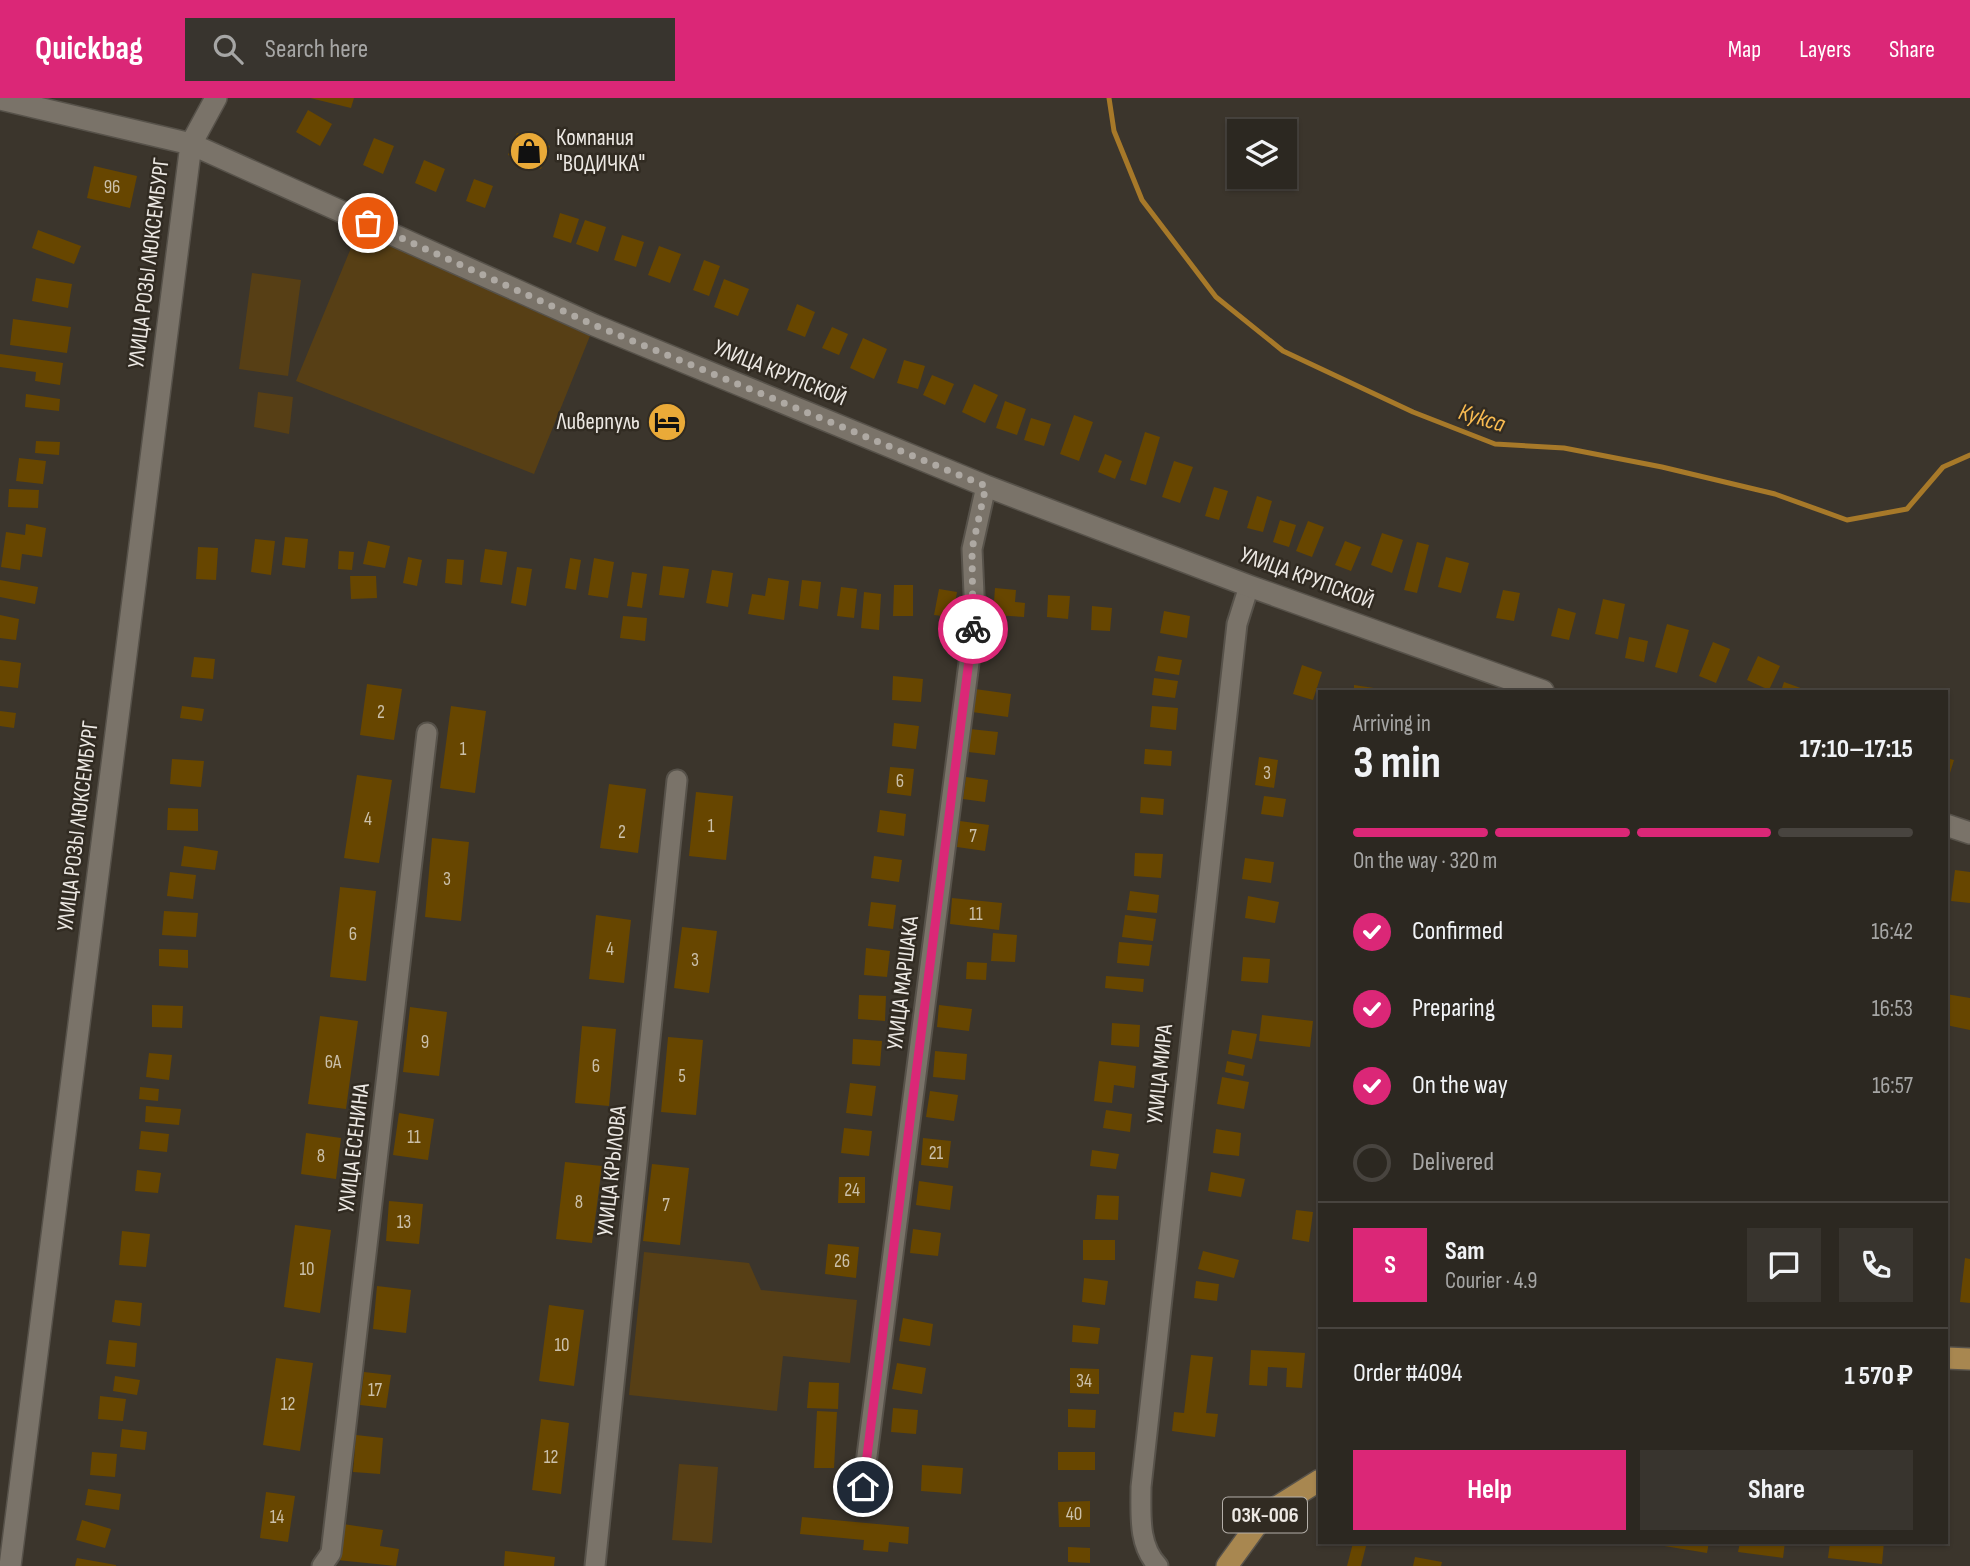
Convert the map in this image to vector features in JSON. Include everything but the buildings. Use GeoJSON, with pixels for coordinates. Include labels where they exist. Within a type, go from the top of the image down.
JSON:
{"type":"FeatureCollection","features":[{"type":"Feature","properties":{"kind":"main road"},"geometry":{"type":"LineString","coordinates":[[1948,1358],[1970,1359]]}},
{"type":"Feature","properties":{"kind":"main road","name":"03К-006"},"geometry":{"type":"LineString","coordinates":[[1227,1566],[1264,1515],[1318,1481]]}},
{"type":"Feature","properties":{"kind":"street","name":"УЛИЦА РОЗЫ ЛЮКСЕМБУРГ"},"geometry":{"type":"LineString","coordinates":[[10,1566],[191,144],[216,98]]}},
{"type":"Feature","properties":{"kind":"street","name":"УЛИЦА КРУПСКОЙ"},"geometry":{"type":"LineString","coordinates":[[0,99],[191,144],[594,325],[986,486],[1249,586],[1540,690]]}},
{"type":"Feature","properties":{"kind":"street","name":"УЛИЦА МАРШАКА"},"geometry":{"type":"LineString","coordinates":[[863,1487],[975,616],[972,549],[986,486]]}},
{"type":"Feature","properties":{"kind":"street","name":"УЛИЦА МИРА"},"geometry":{"type":"LineString","coordinates":[[1158,1566],[1151,1559],[1141,1532],[1141,1487],[1237,624],[1249,586]]}},
{"type":"Feature","properties":{"kind":"street","name":"УЛИЦА ЕСЕНИНА"},"geometry":{"type":"LineString","coordinates":[[322,1566],[331,1553],[427,733]]}},
{"type":"Feature","properties":{"kind":"street","name":"УЛИЦА КРЫЛОВА"},"geometry":{"type":"LineString","coordinates":[[595,1566],[677,780]]}},
{"type":"Feature","properties":{"kind":"street"},"geometry":{"type":"LineString","coordinates":[[1948,826],[1970,833]]}},
{"type":"Feature","properties":{"kind":"shaded area"},"geometry":{"type":"Polygon","coordinates":[[[358,231],[590,336],[534,474],[296,381],[358,231]]]}},
{"type":"Feature","properties":{"kind":"shaded area"},"geometry":{"type":"Polygon","coordinates":[[[252,273],[301,280],[288,376],[239,369],[252,273]]]}},
{"type":"Feature","properties":{"kind":"shaded area"},"geometry":{"type":"Polygon","coordinates":[[[258,392],[293,397],[289,434],[254,427],[258,392]]]}},
{"type":"Feature","properties":{"kind":"shaded area"},"geometry":{"type":"Polygon","coordinates":[[[644,1252],[749,1263],[761,1290],[857,1300],[850,1363],[783,1356],[777,1411],[629,1395],[644,1252]]]}},
{"type":"Feature","properties":{"kind":"shaded area"},"geometry":{"type":"Polygon","coordinates":[[[679,1464],[718,1467],[712,1543],[672,1540],[679,1464]]]}},
{"type":"Feature","properties":{"kind":"waterway","name":"Кукса"},"geometry":{"type":"LineString","coordinates":[[1109,98],[1114,131],[1142,200],[1216,297],[1283,351],[1413,412],[1495,444],[1564,448],[1662,467],[1775,494],[1847,520],[1907,509],[1943,467],[1970,455]]}},
{"type":"Feature","properties":{"kind":"way so far"},"geometry":{"type":"LineString","coordinates":[[368,223],[594,325],[986,486],[972,549],[975,616],[973,629]]}},
{"type":"Feature","properties":{"kind":"place","name":"Компания \"ВОДИЧКА\""},"geometry":{"type":"Point","coordinates":[529,151]}},
{"type":"Feature","properties":{"kind":"place","name":"Ливерпуль"},"geometry":{"type":"Point","coordinates":[667,422]}},
{"type":"Feature","properties":{"kind":"route"},"geometry":{"type":"LineString","coordinates":[[863,1487],[973,629]]}}]}
